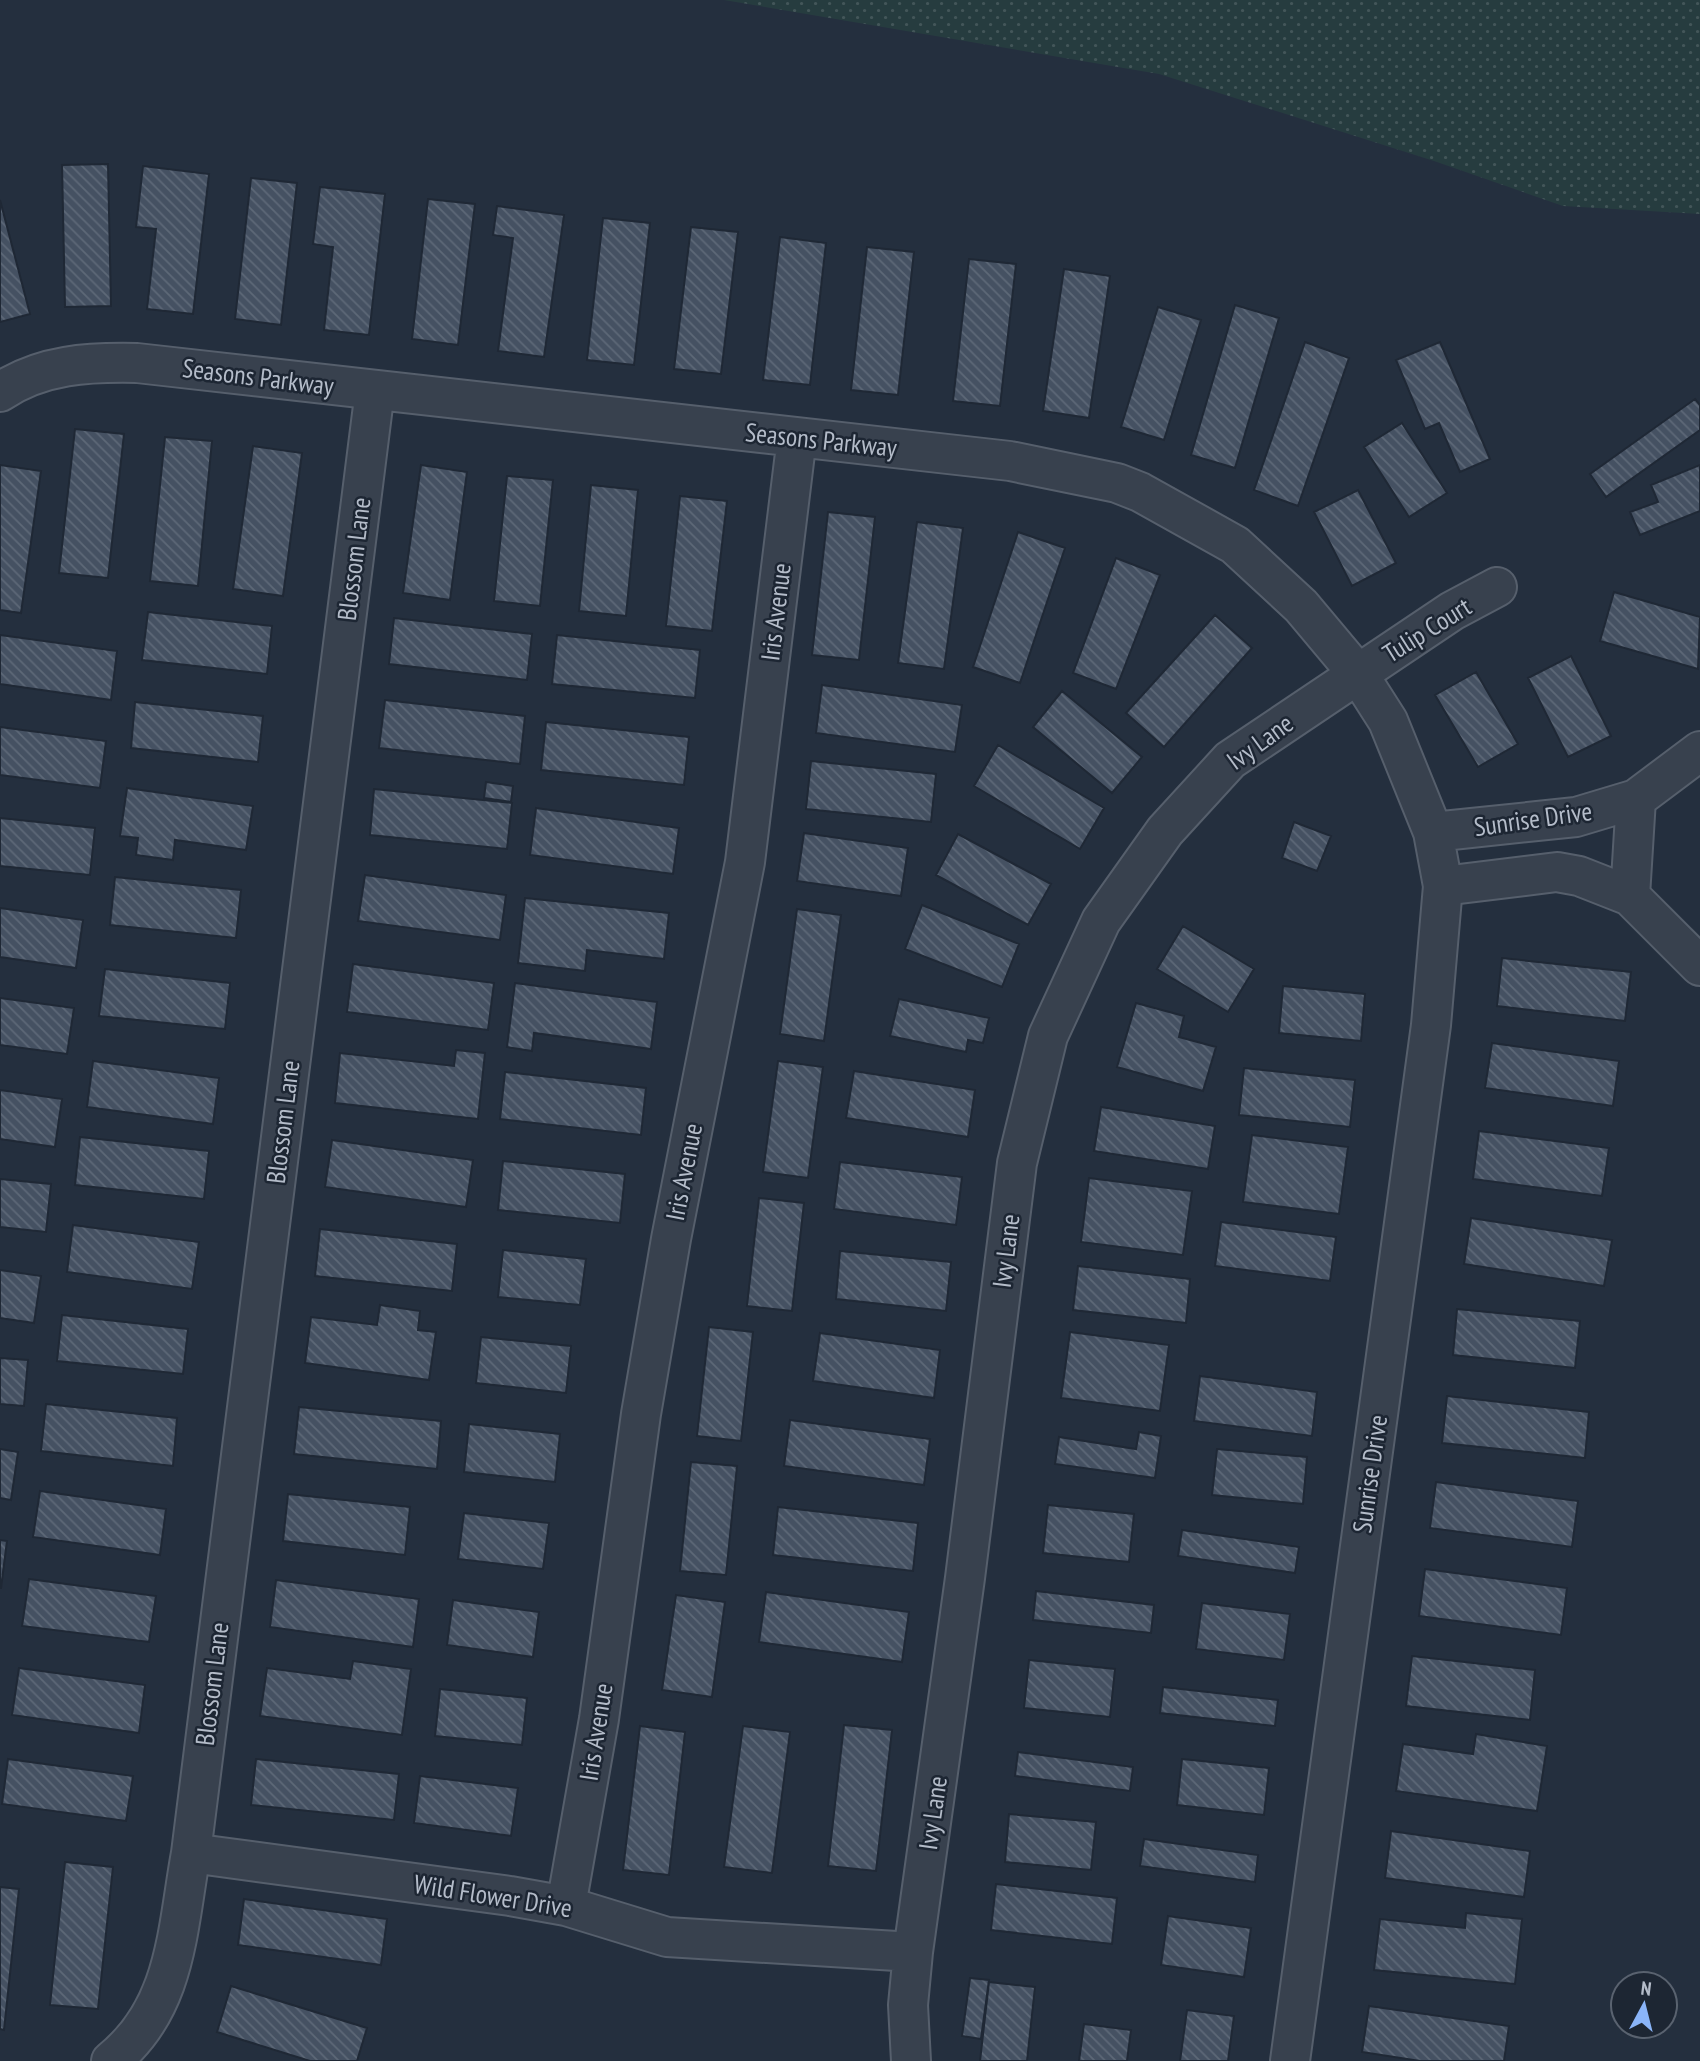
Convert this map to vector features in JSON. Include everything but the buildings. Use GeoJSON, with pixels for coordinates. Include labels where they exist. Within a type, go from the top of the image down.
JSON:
{"type":"FeatureCollection","features":[{"type":"Feature","properties":{"kind":"street","name":"Seasons Parkway"},"geometry":{"type":"LineString","coordinates":[[7,387],[60,366],[124,362],[1010,461],[1118,484],[1140,492],[1235,545],[1301,606],[1358,674],[1388,721],[1438,859]]}},
{"type":"Feature","properties":{"kind":"street","name":"Blossom Lane"},"geometry":{"type":"LineString","coordinates":[[191,1853],[375,390]]}},
{"type":"Feature","properties":{"kind":"street","name":"Iris Avenue"},"geometry":{"type":"LineString","coordinates":[[566,1906],[599,1719],[641,1414],[671,1239],[745,862],[797,437]]}},
{"type":"Feature","properties":{"kind":"street","name":"Tulip Court"},"geometry":{"type":"LineString","coordinates":[[1358,674],[1452,611],[1497,587]]}},
{"type":"Feature","properties":{"kind":"street","name":"Ivy Lane"},"geometry":{"type":"LineString","coordinates":[[913,1952],[965,1578],[1017,1163],[1048,1036],[1101,921],[1165,831],[1230,760],[1358,674]]}},
{"type":"Feature","properties":{"kind":"street","name":"Sunrise Drive"},"geometry":{"type":"LineString","coordinates":[[1438,859],[1636,799],[1700,751]]}},
{"type":"Feature","properties":{"kind":"street"},"geometry":{"type":"LineString","coordinates":[[1636,799],[1630,896],[1700,966]]}},
{"type":"Feature","properties":{"kind":"street","name":"Sunrise Drive"},"geometry":{"type":"LineString","coordinates":[[1438,859],[1579,876],[1630,896]]}},
{"type":"Feature","properties":{"kind":"street","name":"Sunrise Drive"},"geometry":{"type":"LineString","coordinates":[[1290,2061],[1432,1025],[1438,859]]}},
{"type":"Feature","properties":{"kind":"street","name":"Wild Flower Drive"},"geometry":{"type":"LineString","coordinates":[[191,1853],[510,1896],[566,1906],[667,1937],[913,1952]]}},
{"type":"Feature","properties":{"kind":"street"},"geometry":{"type":"LineString","coordinates":[[111,2061],[126,2049],[151,2018],[160,2001],[170,1974],[191,1853]]}},
{"type":"Feature","properties":{"kind":"street"},"geometry":{"type":"LineString","coordinates":[[911,2061],[908,2005],[913,1952]]}},
{"type":"Feature","properties":{"kind":"green space"},"geometry":{"type":"Polygon","coordinates":[[[724,0],[1700,0],[1700,214],[1563,206],[1434,161],[1159,74],[724,0]]]}}]}
